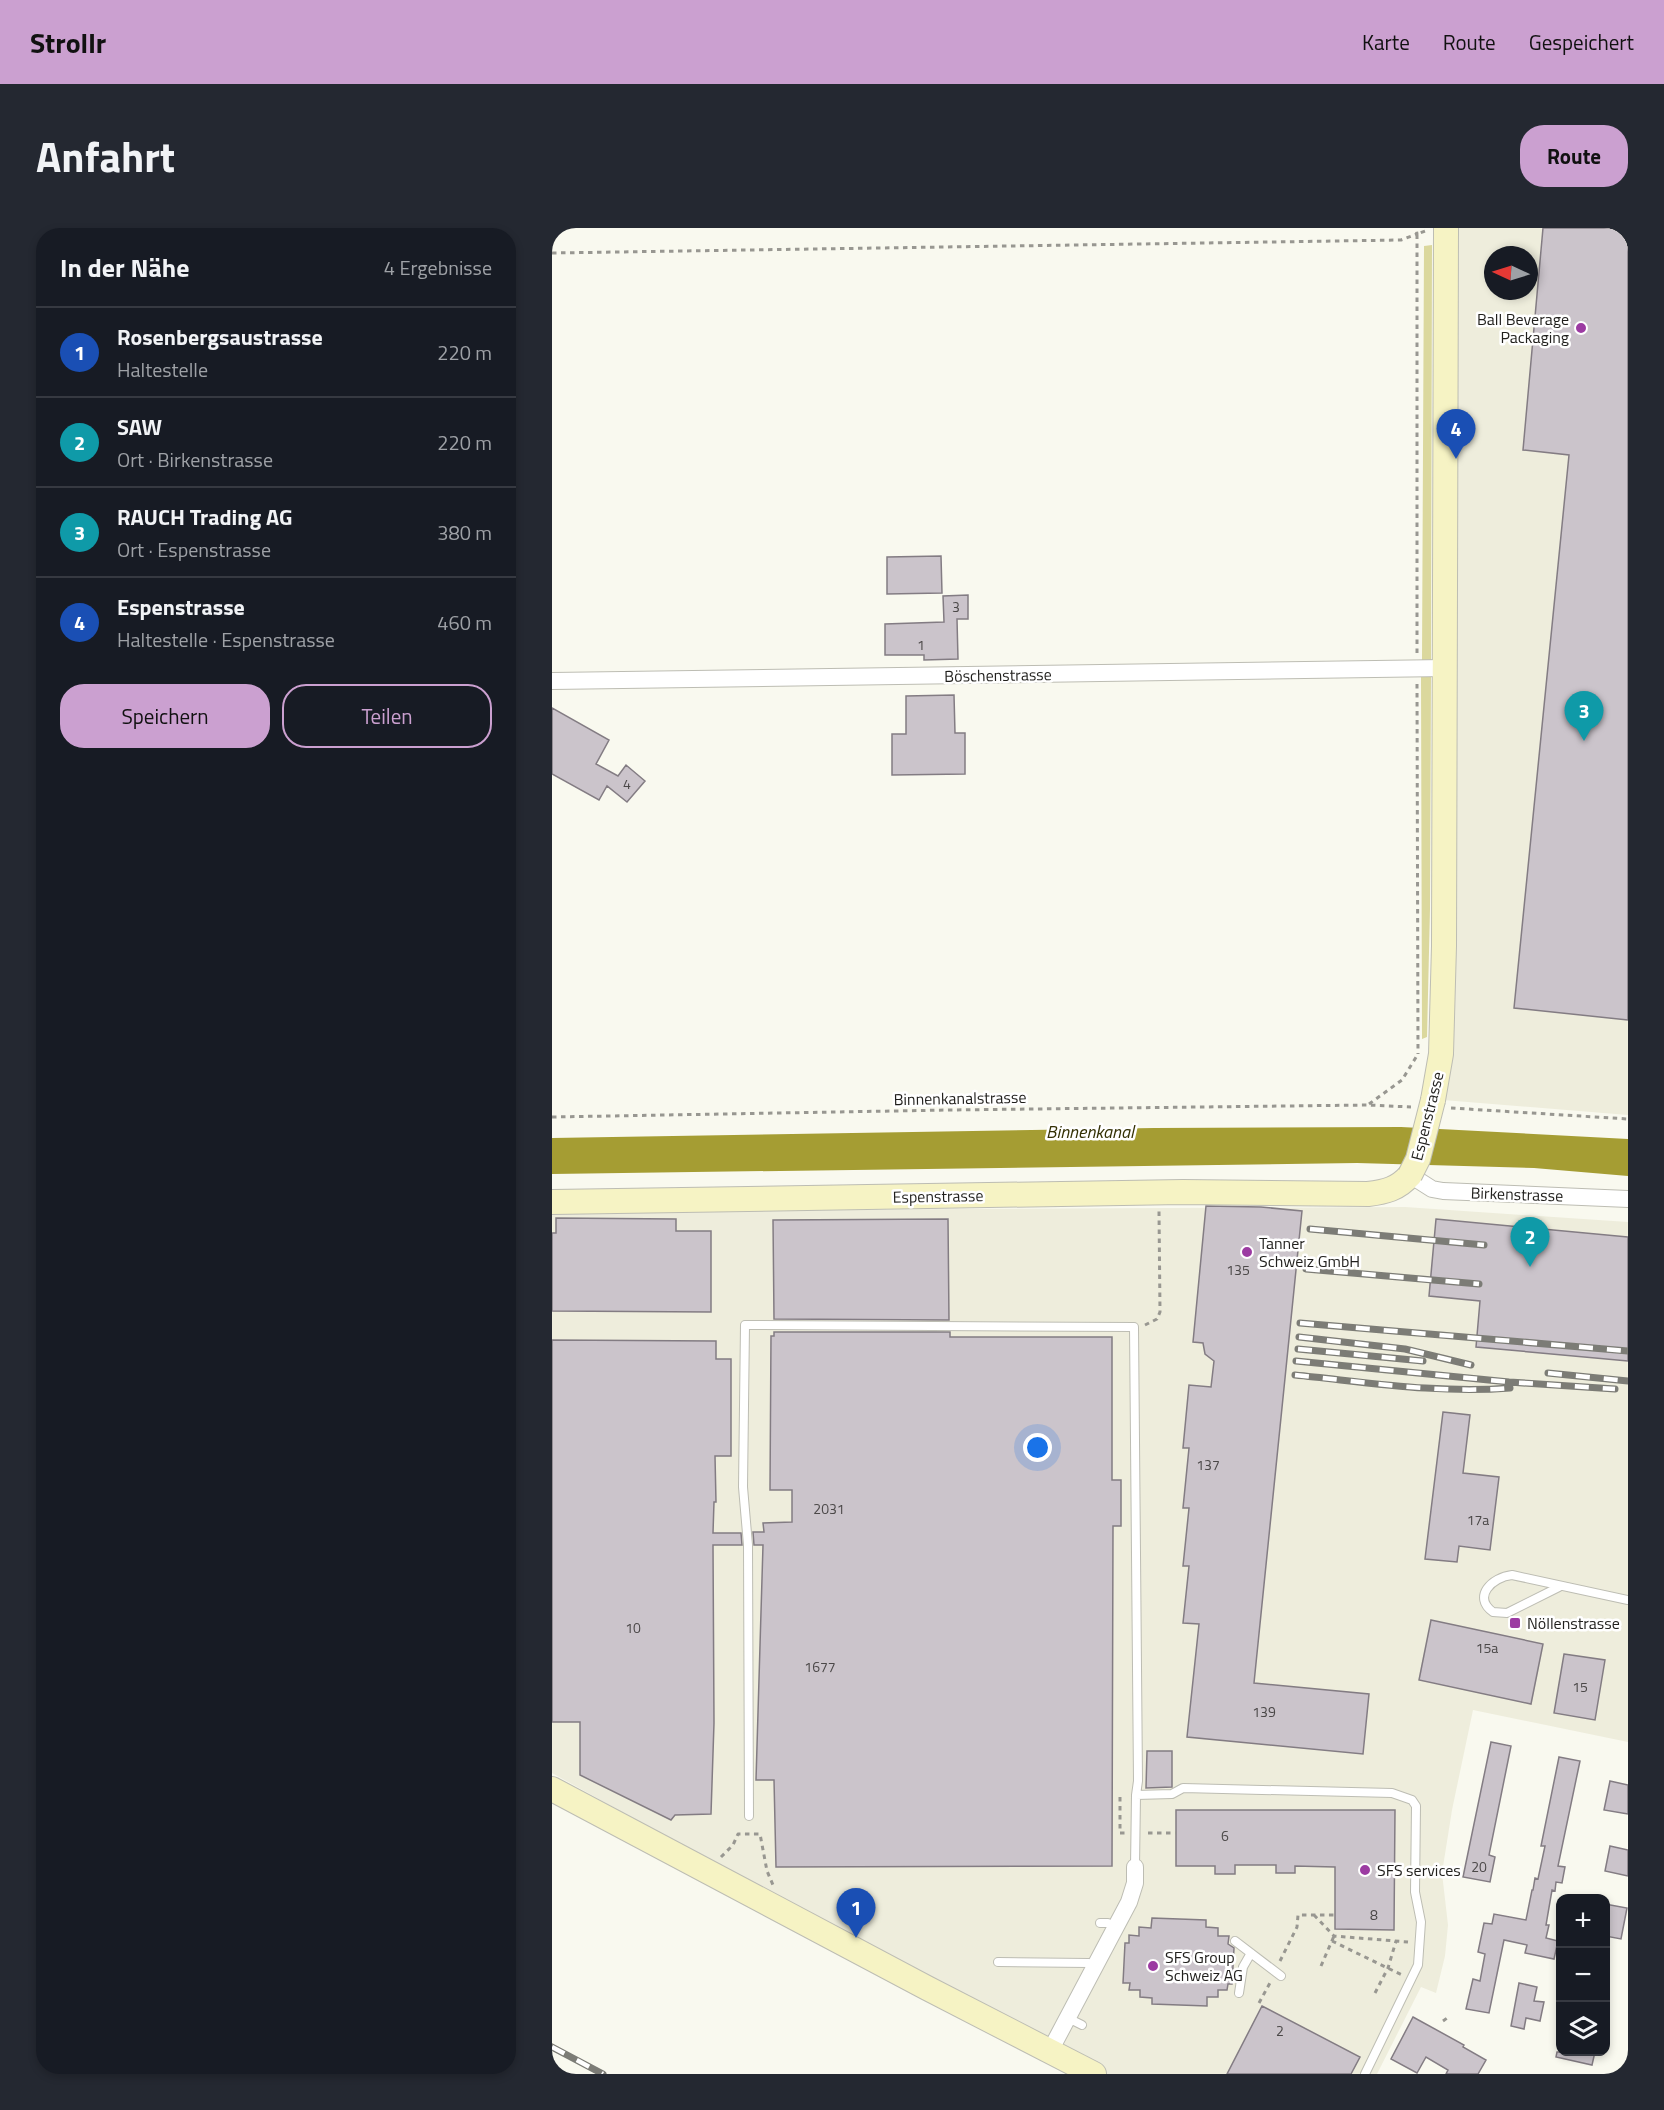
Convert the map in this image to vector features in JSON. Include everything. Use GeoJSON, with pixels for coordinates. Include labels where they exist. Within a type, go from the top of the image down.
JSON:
{"type":"FeatureCollection","features":[{"type":"Feature","properties":{"kind":"street","name":"Espenstrasse"},"geometry":{"type":"LineString","coordinates":[[552,1202],[1159,1192],[1368,1194],[1385,1192],[1404,1181],[1418,1160],[1432,1105],[1441,1054],[1444,946],[1446,228]]}},
{"type":"Feature","properties":{"kind":"street","name":"Böschenstrasse"},"geometry":{"type":"LineString","coordinates":[[552,681],[1445,668]]}},
{"type":"Feature","properties":{"kind":"street","name":"Birkenstrasse"},"geometry":{"type":"LineString","coordinates":[[1404,1181],[1455,1192],[1628,1199]]}},
{"type":"Feature","properties":{"kind":"street"},"geometry":{"type":"LineString","coordinates":[[552,1789],[1094,2074]]}},
{"type":"Feature","properties":{"kind":"street"},"geometry":{"type":"LineString","coordinates":[[1050,2051],[1075,2021],[1108,1925],[1129,1902],[1135,1882],[1136,1866]]}},
{"type":"Feature","properties":{"kind":"lane"},"geometry":{"type":"LineString","coordinates":[[749,1816],[748,1545],[743,1487],[744,1325],[1134,1327],[1138,1781],[1136,1866]]}},
{"type":"Feature","properties":{"kind":"lane"},"geometry":{"type":"LineString","coordinates":[[1559,1587],[1507,1613],[1493,1612],[1485,1602],[1486,1588],[1492,1582],[1505,1576],[1519,1576],[1559,1587],[1628,1600]]}},
{"type":"Feature","properties":{"kind":"lane"},"geometry":{"type":"LineString","coordinates":[[1136,1795],[1172,1794],[1183,1788],[1392,1794],[1412,1800],[1416,1806],[1415,1892],[1421,1922],[1418,1965],[1396,2004],[1365,2074]]}},
{"type":"Feature","properties":{"kind":"lane"},"geometry":{"type":"LineString","coordinates":[[1235,1941],[1278,1974]]}},
{"type":"Feature","properties":{"kind":"lane"},"geometry":{"type":"LineString","coordinates":[[1239,1993],[1243,1967],[1251,1953]]}},
{"type":"Feature","properties":{"kind":"lane"},"geometry":{"type":"LineString","coordinates":[[998,1962],[1089,1963],[1095,1966]]}},
{"type":"Feature","properties":{"kind":"path"},"geometry":{"type":"LineString","coordinates":[[1368,1105],[1402,1080],[1418,1054],[1416,228]]}},
{"type":"Feature","properties":{"kind":"path"},"geometry":{"type":"LineString","coordinates":[[552,253],[1401,240],[1436,228]]}},
{"type":"Feature","properties":{"kind":"path","name":"Binnenkanalstrasse"},"geometry":{"type":"LineString","coordinates":[[552,1117],[1432,1105],[1628,1119]]}},
{"type":"Feature","properties":{"kind":"path"},"geometry":{"type":"LineString","coordinates":[[1134,1327],[1148,1325],[1157,1319],[1160,1312],[1159,1192]]}},
{"type":"Feature","properties":{"kind":"path"},"geometry":{"type":"LineString","coordinates":[[738,1834],[760,1834]]}},
{"type":"Feature","properties":{"kind":"path"},"geometry":{"type":"LineString","coordinates":[[1259,2003],[1278,1974],[1297,1927],[1298,1915],[1334,1915]]}},
{"type":"Feature","properties":{"kind":"path"},"geometry":{"type":"LineString","coordinates":[[1314,1915],[1334,1936],[1421,1944]]}},
{"type":"Feature","properties":{"kind":"path"},"geometry":{"type":"LineString","coordinates":[[1321,1966],[1334,1936]]}},
{"type":"Feature","properties":{"kind":"path"},"geometry":{"type":"LineString","coordinates":[[1332,1941],[1411,1980]]}},
{"type":"Feature","properties":{"kind":"path"},"geometry":{"type":"LineString","coordinates":[[1375,1993],[1388,1968],[1396,1941]]}},
{"type":"Feature","properties":{"kind":"path"},"geometry":{"type":"LineString","coordinates":[[1443,2021],[1450,2016]]}},
{"type":"Feature","properties":{"kind":"shaded area"},"geometry":{"type":"Polygon","coordinates":[[[1446,228],[1628,228],[1628,1115],[1443,1100],[1446,228]]]}},
{"type":"Feature","properties":{"kind":"shaded area"},"geometry":{"type":"Polygon","coordinates":[[[1432,245],[1431,661],[1422,660],[1424,246],[1432,245]]]}},
{"type":"Feature","properties":{"kind":"shaded area"},"geometry":{"type":"Polygon","coordinates":[[[1421,676],[1431,677],[1427,1037],[1422,1039],[1421,676]]]}},
{"type":"Feature","properties":{"kind":"shaded area"},"geometry":{"type":"Polygon","coordinates":[[[1405,1207],[1628,1222],[1628,1742],[1473,1710],[1452,1810],[1442,1873],[1448,1925],[1445,1956],[1436,1993],[1421,1987],[1377,2074],[1094,2074],[552,1773],[552,1211],[1405,1207]]]}},
{"type":"Feature","properties":{"kind":"water","name":"Binnenkanal"},"geometry":{"type":"Polygon","coordinates":[[[1401,1127],[1628,1139],[1628,1176],[1534,1168],[1357,1163],[552,1174],[552,1138],[1154,1128],[1401,1127]]]}},
{"type":"Feature","properties":{"kind":"building"},"geometry":{"type":"Polygon","coordinates":[[[1543,228],[1628,228],[1628,1020],[1514,1008],[1569,455],[1523,450],[1543,228]]]}},
{"type":"Feature","properties":{"kind":"building"},"geometry":{"type":"Polygon","coordinates":[[[941,556],[942,593],[887,594],[887,557],[941,556]]]}},
{"type":"Feature","properties":{"kind":"building"},"geometry":{"type":"Polygon","coordinates":[[[968,595],[968,619],[957,619],[958,659],[924,660],[924,655],[885,655],[885,624],[944,622],[943,596],[968,595]]]}},
{"type":"Feature","properties":{"kind":"building"},"geometry":{"type":"Polygon","coordinates":[[[954,695],[955,733],[965,733],[965,774],[892,775],[892,734],[906,734],[906,696],[954,695]]]}},
{"type":"Feature","properties":{"kind":"building"},"geometry":{"type":"Polygon","coordinates":[[[552,708],[609,740],[596,764],[618,776],[626,765],[645,781],[627,802],[607,786],[599,800],[552,774],[552,708]]]}},
{"type":"Feature","properties":{"kind":"building"},"geometry":{"type":"Polygon","coordinates":[[[1206,1206],[1261,1207],[1302,1211],[1254,1683],[1369,1694],[1363,1754],[1187,1737],[1199,1624],[1183,1623],[1189,1566],[1183,1566],[1189,1508],[1183,1508],[1189,1448],[1183,1448],[1189,1385],[1211,1387],[1214,1361],[1205,1354],[1203,1343],[1193,1342],[1206,1206]]]}},
{"type":"Feature","properties":{"kind":"building"},"geometry":{"type":"Polygon","coordinates":[[[556,1218],[676,1219],[676,1231],[711,1231],[711,1312],[552,1311],[552,1233],[556,1233],[556,1218]]]}},
{"type":"Feature","properties":{"kind":"building"},"geometry":{"type":"Polygon","coordinates":[[[948,1219],[949,1320],[774,1319],[773,1220],[948,1219]]]}},
{"type":"Feature","properties":{"kind":"building"},"geometry":{"type":"Polygon","coordinates":[[[1436,1219],[1628,1237],[1628,1361],[1476,1347],[1480,1301],[1429,1296],[1436,1219]]]}},
{"type":"Feature","properties":{"kind":"building"},"geometry":{"type":"Polygon","coordinates":[[[774,1332],[950,1332],[950,1337],[1112,1337],[1112,1480],[1121,1480],[1121,1526],[1113,1526],[1112,1866],[776,1867],[774,1780],[756,1780],[763,1545],[754,1545],[753,1532],[764,1532],[763,1523],[792,1522],[792,1490],[770,1490],[771,1336],[774,1336],[774,1332]]]}},
{"type":"Feature","properties":{"kind":"building"},"geometry":{"type":"Polygon","coordinates":[[[552,1340],[716,1341],[716,1359],[731,1359],[731,1456],[715,1456],[716,1502],[714,1502],[713,1533],[741,1533],[742,1545],[713,1545],[714,1723],[711,1814],[675,1815],[671,1820],[580,1775],[580,1722],[552,1722],[552,1340]]]}},
{"type":"Feature","properties":{"kind":"building"},"geometry":{"type":"Polygon","coordinates":[[[1443,1412],[1470,1415],[1463,1473],[1499,1477],[1490,1550],[1459,1546],[1457,1562],[1425,1559],[1443,1412]]]}},
{"type":"Feature","properties":{"kind":"building"},"geometry":{"type":"Polygon","coordinates":[[[1431,1620],[1543,1644],[1531,1704],[1419,1680],[1431,1620]]]}},
{"type":"Feature","properties":{"kind":"building"},"geometry":{"type":"Polygon","coordinates":[[[1564,1654],[1605,1660],[1595,1720],[1554,1713],[1564,1654]]]}},
{"type":"Feature","properties":{"kind":"building"},"geometry":{"type":"Polygon","coordinates":[[[1491,1742],[1511,1746],[1489,1855],[1495,1857],[1490,1882],[1463,1877],[1491,1742]]]}},
{"type":"Feature","properties":{"kind":"building"},"geometry":{"type":"Polygon","coordinates":[[[1147,1751],[1172,1751],[1172,1787],[1146,1788],[1147,1751]]]}},
{"type":"Feature","properties":{"kind":"building"},"geometry":{"type":"Polygon","coordinates":[[[1559,1757],[1580,1761],[1558,1866],[1565,1867],[1562,1883],[1556,1882],[1555,1891],[1552,1890],[1546,1925],[1549,1925],[1546,1938],[1556,1940],[1554,1959],[1525,1953],[1527,1945],[1504,1940],[1489,2013],[1466,2009],[1473,1979],[1480,1981],[1485,1954],[1478,1952],[1484,1923],[1492,1924],[1494,1914],[1526,1920],[1545,1846],[1541,1846],[1559,1757]]]}},
{"type":"Feature","properties":{"kind":"building"},"geometry":{"type":"Polygon","coordinates":[[[1610,1781],[1628,1785],[1628,1814],[1604,1810],[1610,1781]]]}},
{"type":"Feature","properties":{"kind":"building","name":"SFS services"},"geometry":{"type":"Polygon","coordinates":[[[1176,1810],[1395,1810],[1394,1930],[1335,1929],[1335,1867],[1295,1866],[1295,1873],[1276,1873],[1276,1865],[1235,1865],[1235,1874],[1215,1874],[1215,1866],[1176,1866],[1176,1810]]]}},
{"type":"Feature","properties":{"kind":"building"},"geometry":{"type":"Polygon","coordinates":[[[1610,1846],[1628,1850],[1628,1876],[1605,1871],[1610,1846]]]}},
{"type":"Feature","properties":{"kind":"building"},"geometry":{"type":"Polygon","coordinates":[[[1610,1905],[1627,1908],[1621,1939],[1610,1937],[1610,1905]]]}},
{"type":"Feature","properties":{"kind":"building"},"geometry":{"type":"Polygon","coordinates":[[[1152,1918],[1206,1920],[1206,1927],[1218,1928],[1218,1936],[1229,1936],[1228,1944],[1234,1948],[1232,1984],[1228,1984],[1227,1990],[1218,1990],[1218,1997],[1207,1997],[1207,2006],[1152,2004],[1152,1998],[1140,1997],[1140,1990],[1129,1990],[1130,1983],[1123,1983],[1125,1943],[1129,1943],[1129,1935],[1139,1936],[1139,1927],[1151,1928],[1152,1918]]]}},
{"type":"Feature","properties":{"kind":"building"},"geometry":{"type":"Polygon","coordinates":[[[1519,1983],[1537,1987],[1534,2001],[1544,2002],[1540,2021],[1526,2018],[1524,2029],[1511,2026],[1519,1983]]]}},
{"type":"Feature","properties":{"kind":"building"},"geometry":{"type":"Polygon","coordinates":[[[1262,2006],[1360,2057],[1351,2074],[1227,2074],[1262,2006]]]}},
{"type":"Feature","properties":{"kind":"building"},"geometry":{"type":"Polygon","coordinates":[[[1413,2017],[1486,2060],[1478,2074],[1446,2074],[1448,2070],[1426,2057],[1417,2073],[1391,2059],[1413,2017]]]}},
{"type":"Feature","properties":{"kind":"building"},"geometry":{"type":"Polygon","coordinates":[[[1556,2056],[1594,2056],[1592,2065],[1556,2056]]]}},
{"type":"Feature","properties":{"kind":"railway"},"geometry":{"type":"LineString","coordinates":[[1310,1229],[1484,1245]]}},
{"type":"Feature","properties":{"kind":"railway"},"geometry":{"type":"LineString","coordinates":[[1306,1269],[1479,1284]]}},
{"type":"Feature","properties":{"kind":"railway"},"geometry":{"type":"LineString","coordinates":[[1300,1323],[1628,1351]]}},
{"type":"Feature","properties":{"kind":"railway"},"geometry":{"type":"LineString","coordinates":[[1299,1337],[1405,1349],[1471,1365]]}},
{"type":"Feature","properties":{"kind":"railway"},"geometry":{"type":"LineString","coordinates":[[1298,1349],[1423,1361]]}},
{"type":"Feature","properties":{"kind":"railway"},"geometry":{"type":"LineString","coordinates":[[1296,1361],[1509,1382],[1615,1389]]}},
{"type":"Feature","properties":{"kind":"railway"},"geometry":{"type":"LineString","coordinates":[[1548,1373],[1628,1381]]}},
{"type":"Feature","properties":{"kind":"railway"},"geometry":{"type":"LineString","coordinates":[[1295,1375],[1429,1388],[1510,1388]]}},
{"type":"Feature","properties":{"kind":"railway"},"geometry":{"type":"LineString","coordinates":[[552,2047],[603,2074]]}},
{"type":"Feature","properties":{"kind":"place","name":"Ball Beverage Packaging"},"geometry":{"type":"Point","coordinates":[1581,328]}},
{"type":"Feature","properties":{"kind":"place","name":"Espenstrasse"},"geometry":{"type":"Point","coordinates":[1456,459]}},
{"type":"Feature","properties":{"kind":"place","name":"RAUCH Trading AG"},"geometry":{"type":"Point","coordinates":[1584,741]}},
{"type":"Feature","properties":{"kind":"place","name":"Tanner Schweiz GmbH"},"geometry":{"type":"Point","coordinates":[1247,1252]}},
{"type":"Feature","properties":{"kind":"place","name":"SAW"},"geometry":{"type":"Point","coordinates":[1530,1267]}},
{"type":"Feature","properties":{"kind":"place","name":"Nöllenstrasse"},"geometry":{"type":"Point","coordinates":[1515,1623]}},
{"type":"Feature","properties":{"kind":"place","name":"SFS services"},"geometry":{"type":"Point","coordinates":[1365,1870]}},
{"type":"Feature","properties":{"kind":"place","name":"Rosenbergsaustrasse"},"geometry":{"type":"Point","coordinates":[856,1938]}},
{"type":"Feature","properties":{"kind":"place","name":"SFS Group Schweiz AG"},"geometry":{"type":"Point","coordinates":[1153,1966]}}]}
